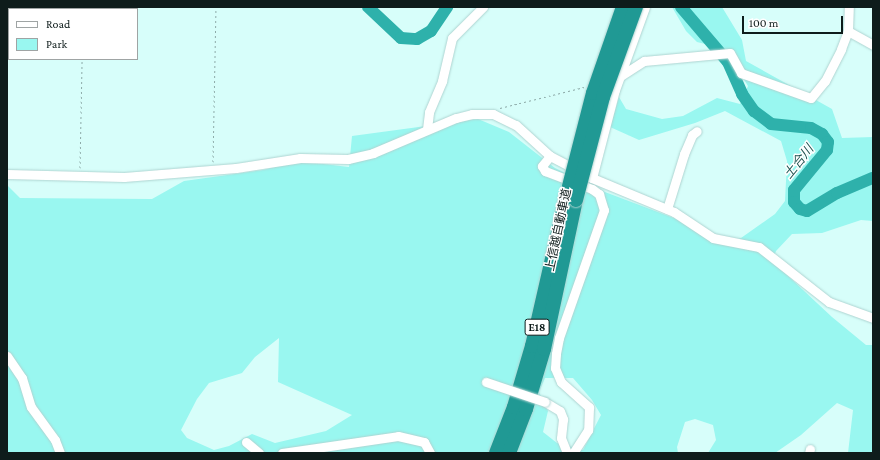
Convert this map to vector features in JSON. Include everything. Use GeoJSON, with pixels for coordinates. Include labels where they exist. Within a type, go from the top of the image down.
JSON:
{"type":"FeatureCollection","features":[{"type":"Feature","properties":{"kind":"highway","name":"上信越自動車道"},"geometry":{"type":"LineString","coordinates":[[509,453],[526,409],[544,349],[571,199],[593,93],[623,7]]}},
{"type":"Feature","properties":{"kind":"highway","name":"上信越自動車道"},"geometry":{"type":"LineString","coordinates":[[496,453],[514,407],[530,354],[571,199],[603,97],[636,7]]}},
{"type":"Feature","properties":{"kind":"street"},"geometry":{"type":"LineString","coordinates":[[427,129],[429,112],[442,81],[452,38],[483,7]]}},
{"type":"Feature","properties":{"kind":"street"},"geometry":{"type":"LineString","coordinates":[[592,178],[620,77],[645,7]]}},
{"type":"Feature","properties":{"kind":"street"},"geometry":{"type":"LineString","coordinates":[[620,77],[644,61],[730,53],[741,73],[811,98],[816,96],[825,82],[848,32],[849,7]]}},
{"type":"Feature","properties":{"kind":"street"},"geometry":{"type":"LineString","coordinates":[[848,32],[873,45]]}},
{"type":"Feature","properties":{"kind":"street"},"geometry":{"type":"LineString","coordinates":[[7,174],[124,177],[236,168],[300,158],[348,159],[361,157],[427,129],[472,114],[493,114],[516,125],[550,156],[592,178],[667,209],[713,238],[759,247],[829,302],[872,315]]}},
{"type":"Feature","properties":{"kind":"street"},"geometry":{"type":"LineString","coordinates":[[667,209],[684,154],[692,135],[697,131]]}},
{"type":"Feature","properties":{"kind":"street"},"geometry":{"type":"LineString","coordinates":[[550,156],[542,166],[545,171],[592,189],[599,194],[604,210],[559,338],[556,354],[555,368],[561,382],[589,407],[588,430],[573,453]]}},
{"type":"Feature","properties":{"kind":"street"},"geometry":{"type":"LineString","coordinates":[[7,356],[22,378],[31,407],[56,440],[60,453]]}},
{"type":"Feature","properties":{"kind":"street"},"geometry":{"type":"LineString","coordinates":[[486,382],[545,402],[560,410],[563,419],[561,438],[567,453]]}},
{"type":"Feature","properties":{"kind":"street"},"geometry":{"type":"LineString","coordinates":[[282,453],[398,436],[424,442],[430,453]]}},
{"type":"Feature","properties":{"kind":"street"},"geometry":{"type":"LineString","coordinates":[[246,442],[260,453]]}},
{"type":"Feature","properties":{"kind":"path"},"geometry":{"type":"LineString","coordinates":[[213,163],[216,7]]}},
{"type":"Feature","properties":{"kind":"path"},"geometry":{"type":"LineString","coordinates":[[80,170],[82,60]]}},
{"type":"Feature","properties":{"kind":"path"},"geometry":{"type":"LineString","coordinates":[[493,114],[500,108],[590,85]]}},
{"type":"Feature","properties":{"kind":"green space"},"geometry":{"type":"Polygon","coordinates":[[[672,7],[722,7],[742,40],[746,61],[832,109],[842,138],[873,137],[873,221],[861,220],[822,233],[792,234],[776,251],[772,261],[832,317],[866,345],[873,345],[873,453],[848,453],[853,410],[837,403],[801,435],[775,453],[708,453],[716,440],[713,425],[695,419],[685,422],[677,447],[678,453],[7,453],[7,185],[20,198],[152,199],[184,181],[263,170],[298,161],[349,167],[352,136],[478,119],[509,132],[555,168],[597,189],[679,220],[722,245],[741,238],[775,214],[785,201],[787,161],[781,141],[725,111],[695,123],[639,140],[610,127],[619,97],[626,109],[662,119],[683,116],[717,98],[740,104],[748,86],[725,49],[697,42],[686,31],[672,7]],[[279,338],[255,357],[242,373],[209,383],[197,399],[181,430],[187,438],[214,450],[229,446],[252,434],[275,443],[326,431],[352,415],[278,382],[279,338]],[[545,378],[539,392],[548,411],[543,432],[557,443],[583,450],[601,415],[592,400],[573,378],[545,378]]]}},
{"type":"Feature","properties":{"kind":"waterway","name":"土合川"},"geometry":{"type":"LineString","coordinates":[[368,7],[401,38],[417,39],[431,31],[447,7]]}},
{"type":"Feature","properties":{"kind":"waterway","name":"土合川"},"geometry":{"type":"LineString","coordinates":[[681,7],[728,62],[742,94],[754,111],[771,124],[811,128],[822,134],[828,142],[827,150],[794,190],[794,202],[800,209],[807,211],[837,193],[873,178]]}}]}
